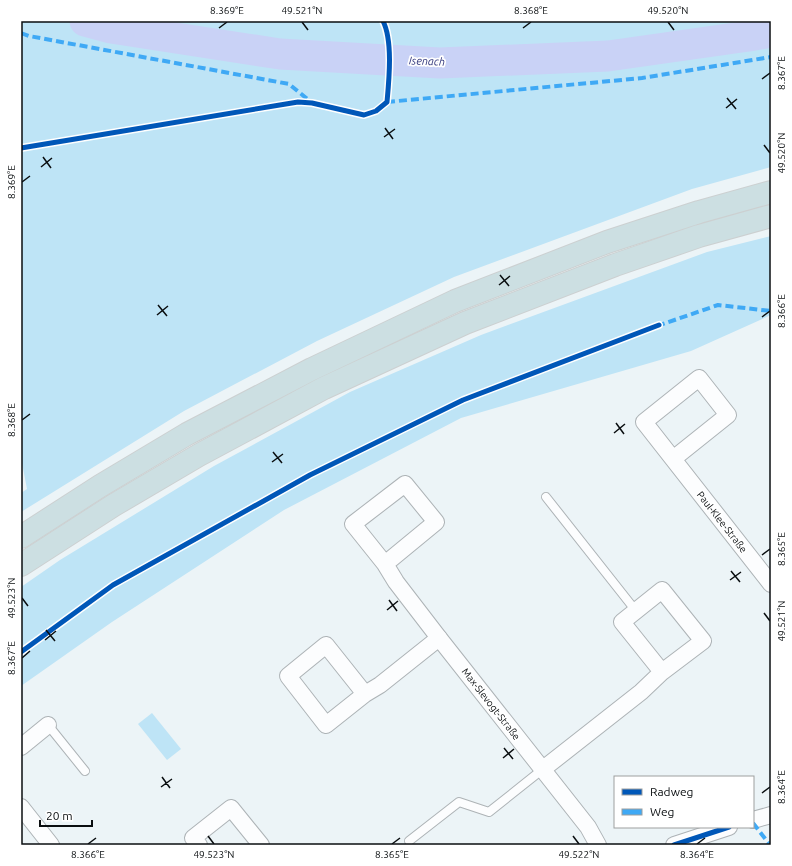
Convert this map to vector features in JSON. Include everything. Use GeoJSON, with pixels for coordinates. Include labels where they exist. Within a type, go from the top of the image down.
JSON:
{"type":"FeatureCollection","features":[{"type":"Feature","properties":{"kind":"highway"},"geometry":{"type":"LineString","coordinates":[[21,537],[100,486],[187,434],[312,369],[455,301],[607,242],[699,212],[771,192]]}},
{"type":"Feature","properties":{"kind":"highway"},"geometry":{"type":"LineString","coordinates":[[21,565],[114,505],[199,455],[331,384],[465,323],[615,265],[699,236],[771,216]]}},
{"type":"Feature","properties":{"kind":"street","name":"Paul-Klee-Straße"},"geometry":{"type":"LineString","coordinates":[[673,459],[728,415],[699,378],[644,422],[673,459],[771,584]]}},
{"type":"Feature","properties":{"kind":"street","name":"Max-Slevogt-Straße"},"geometry":{"type":"LineString","coordinates":[[385,564],[436,522],[405,484],[353,524],[385,564],[396,582],[588,827],[598,845]]}},
{"type":"Feature","properties":{"kind":"street"},"geometry":{"type":"LineString","coordinates":[[543,769],[641,692],[662,672],[703,641],[662,590],[622,622],[662,672]]}},
{"type":"Feature","properties":{"kind":"street"},"geometry":{"type":"LineString","coordinates":[[365,694],[326,645],[288,676],[326,725],[440,638]]}},
{"type":"Feature","properties":{"kind":"street"},"geometry":{"type":"LineString","coordinates":[[21,747],[48,725]]}},
{"type":"Feature","properties":{"kind":"street"},"geometry":{"type":"LineString","coordinates":[[21,807],[51,845]]}},
{"type":"Feature","properties":{"kind":"street"},"geometry":{"type":"LineString","coordinates":[[199,845],[193,838],[231,808],[261,845]]}},
{"type":"Feature","properties":{"kind":"street"},"geometry":{"type":"LineString","coordinates":[[754,820],[771,815]]}},
{"type":"Feature","properties":{"kind":"street"},"geometry":{"type":"LineString","coordinates":[[674,845],[726,828]]}},
{"type":"Feature","properties":{"kind":"lane"},"geometry":{"type":"LineString","coordinates":[[546,497],[636,611]]}},
{"type":"Feature","properties":{"kind":"lane"},"geometry":{"type":"LineString","coordinates":[[48,725],[84,771]]}},
{"type":"Feature","properties":{"kind":"lane"},"geometry":{"type":"LineString","coordinates":[[409,841],[459,802],[489,812],[543,769]]}},
{"type":"Feature","properties":{"kind":"shaded area"},"geometry":{"type":"Polygon","coordinates":[[[21,21],[771,21],[771,167],[692,189],[454,277],[317,341],[184,411],[21,512],[21,493],[27,489],[21,458],[21,21]]]}},
{"type":"Feature","properties":{"kind":"shaded area"},"geometry":{"type":"Polygon","coordinates":[[[771,236],[771,315],[691,351],[461,418],[284,510],[112,622],[21,686],[21,587],[60,560],[214,466],[350,392],[481,335],[707,252],[771,236]]]}},
{"type":"Feature","properties":{"kind":"shaded area"},"geometry":{"type":"Polygon","coordinates":[[[152,713],[181,749],[167,760],[138,724],[152,713]]]}},
{"type":"Feature","properties":{"kind":"waterway","name":"Isenach"},"geometry":{"type":"LineString","coordinates":[[85,21],[111,28],[280,54],[440,63],[608,56],[771,32]]}},
{"type":"Feature","properties":{"kind":"marked path"},"geometry":{"type":"LineString","coordinates":[[21,33],[29,36],[289,84],[311,102]]}},
{"type":"Feature","properties":{"kind":"marked path"},"geometry":{"type":"LineString","coordinates":[[387,102],[642,78],[771,57]]}},
{"type":"Feature","properties":{"kind":"marked path"},"geometry":{"type":"LineString","coordinates":[[657,326],[718,305],[771,311]]}},
{"type":"Feature","properties":{"kind":"marked path"},"geometry":{"type":"LineString","coordinates":[[754,824],[770,845]]}},
{"type":"Feature","properties":{"kind":"cycle path"},"geometry":{"type":"LineString","coordinates":[[21,148],[298,102],[312,103],[364,115],[376,111],[387,102],[389,83],[390,61],[388,39],[383,21]]}},
{"type":"Feature","properties":{"kind":"cycle path"},"geometry":{"type":"LineString","coordinates":[[21,652],[113,585],[310,475],[463,400],[659,325]]}},
{"type":"Feature","properties":{"kind":"cycle path"},"geometry":{"type":"LineString","coordinates":[[674,845],[726,828]]}}]}
